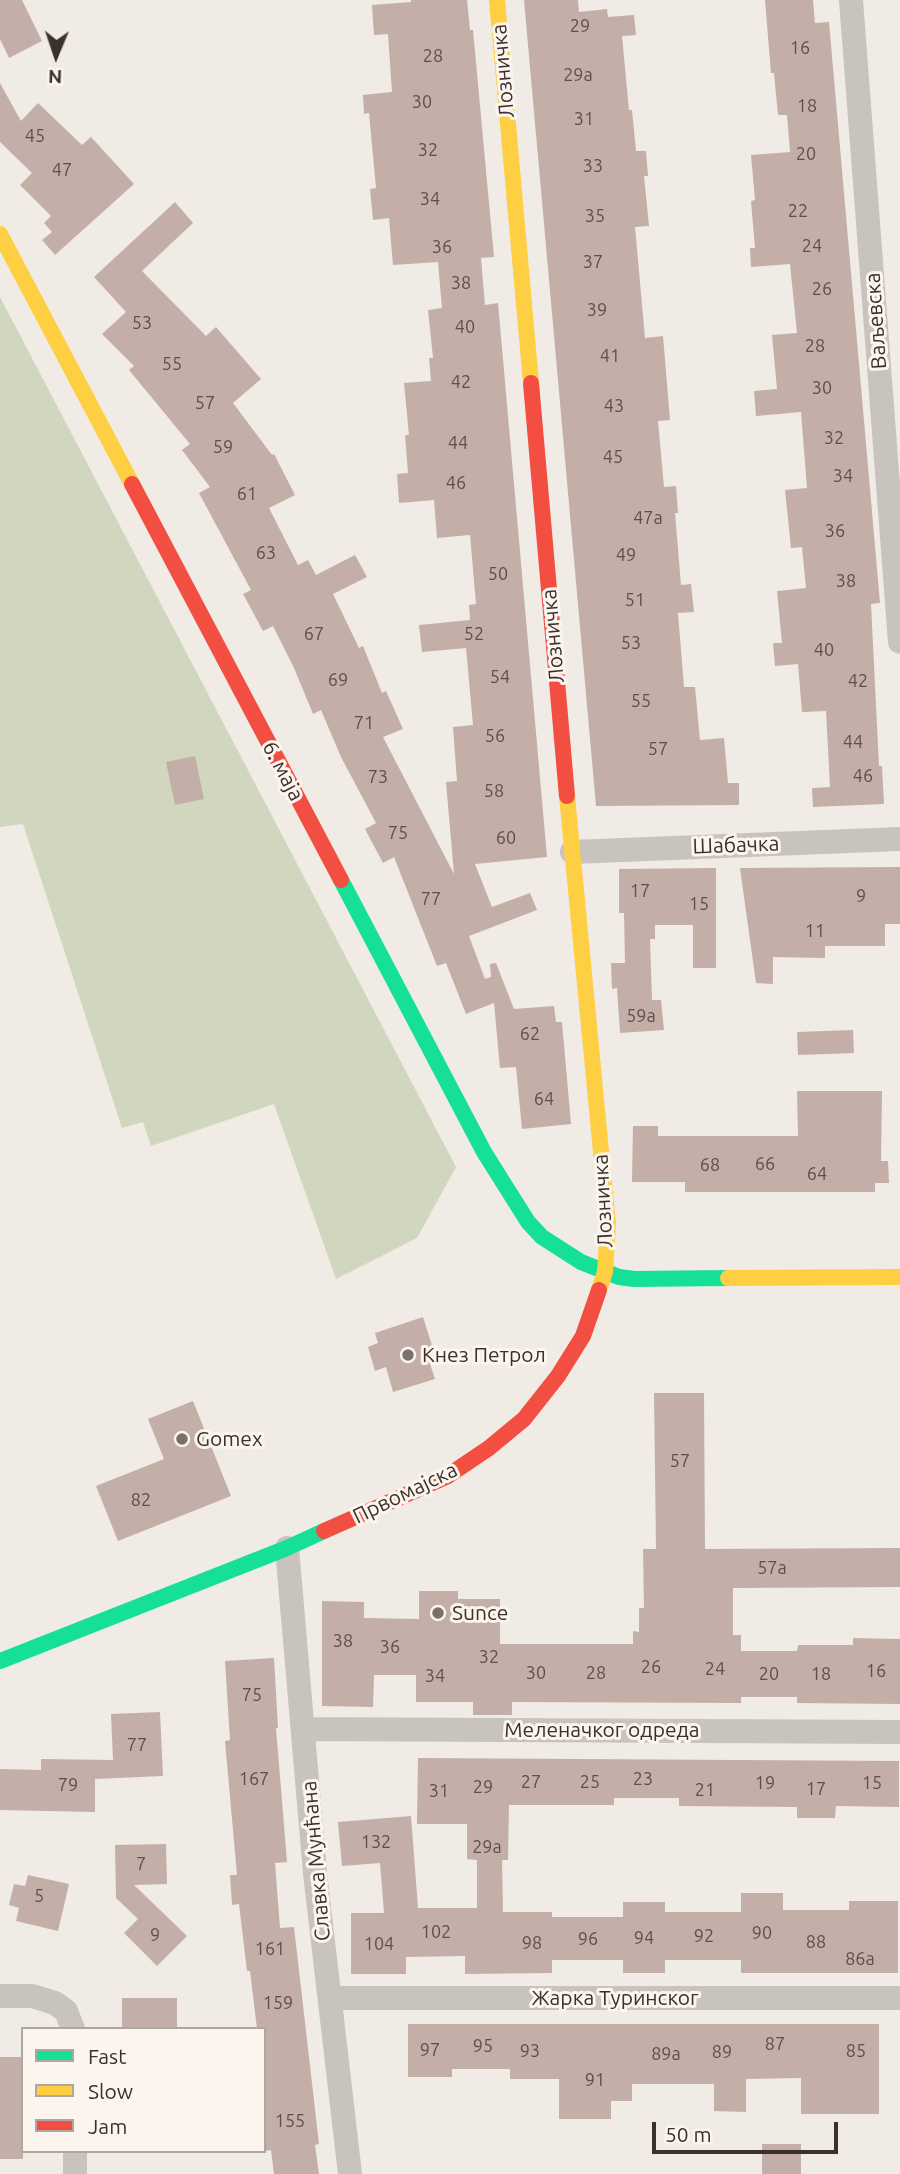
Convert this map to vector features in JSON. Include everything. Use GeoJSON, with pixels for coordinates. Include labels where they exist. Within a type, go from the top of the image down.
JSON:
{"type":"FeatureCollection","features":[{"type":"Feature","properties":{"kind":"street","name":"Лозничка"},"geometry":{"type":"LineString","coordinates":[[497,0],[572,852],[608,1225],[605,1272]]}},
{"type":"Feature","properties":{"kind":"street","name":"Ваљевска"},"geometry":{"type":"LineString","coordinates":[[851,0],[900,642]]}},
{"type":"Feature","properties":{"kind":"street","name":"6. маја"},"geometry":{"type":"LineString","coordinates":[[0,234],[484,1152],[528,1223],[542,1237],[581,1262],[605,1272]]}},
{"type":"Feature","properties":{"kind":"street","name":"Шабачка"},"geometry":{"type":"LineString","coordinates":[[572,852],[900,839]]}},
{"type":"Feature","properties":{"kind":"street"},"geometry":{"type":"LineString","coordinates":[[605,1272],[634,1279],[900,1277]]}},
{"type":"Feature","properties":{"kind":"street","name":"Првомајска"},"geometry":{"type":"LineString","coordinates":[[0,1661],[286,1548],[446,1477],[489,1448],[524,1419],[558,1376],[583,1336],[605,1272]]}},
{"type":"Feature","properties":{"kind":"street","name":"Славка Мунћана"},"geometry":{"type":"LineString","coordinates":[[286,1548],[315,1873],[350,2174]]}},
{"type":"Feature","properties":{"kind":"street","name":"Меленачког одреда"},"geometry":{"type":"LineString","coordinates":[[304,1729],[900,1732]]}},
{"type":"Feature","properties":{"kind":"street"},"geometry":{"type":"LineString","coordinates":[[0,1996],[32,1996],[55,2003],[66,2011],[72,2027]]}},
{"type":"Feature","properties":{"kind":"street","name":"Жарка Туринског"},"geometry":{"type":"LineString","coordinates":[[330,1998],[900,1998]]}},
{"type":"Feature","properties":{"kind":"street"},"geometry":{"type":"LineString","coordinates":[[75,2153],[75,2174]]}},
{"type":"Feature","properties":{"kind":"green space"},"geometry":{"type":"Polygon","coordinates":[[[0,297],[456,1167],[417,1238],[336,1279],[274,1104],[151,1146],[143,1122],[122,1128],[23,824],[0,827],[0,297]]]}},
{"type":"Feature","properties":{"kind":"building"},"geometry":{"type":"Polygon","coordinates":[[[0,0],[22,0],[42,41],[9,58],[0,39],[0,0]]]}},
{"type":"Feature","properties":{"kind":"building"},"geometry":{"type":"Polygon","coordinates":[[[411,0],[467,0],[470,30],[473,30],[494,257],[481,258],[485,305],[498,303],[547,857],[475,864],[492,907],[530,893],[537,910],[469,936],[485,979],[491,977],[490,964],[496,963],[514,1009],[554,1006],[556,1022],[562,1022],[571,1124],[522,1129],[516,1067],[500,1068],[494,1003],[466,1014],[446,963],[437,966],[394,857],[383,863],[365,829],[376,823],[341,757],[321,710],[313,714],[273,626],[263,631],[243,594],[251,590],[199,493],[210,487],[182,450],[190,444],[129,370],[134,366],[102,334],[126,312],[94,277],[175,202],[193,223],[142,271],[206,336],[216,327],[261,379],[233,403],[272,455],[274,454],[295,495],[269,508],[298,565],[308,560],[316,575],[355,555],[367,577],[333,594],[359,648],[363,646],[382,693],[386,691],[403,729],[383,737],[454,874],[446,782],[457,781],[453,727],[473,725],[466,648],[422,652],[419,625],[470,620],[469,605],[476,604],[470,535],[437,538],[434,500],[399,503],[397,474],[408,473],[405,435],[409,435],[404,383],[431,381],[429,358],[433,358],[428,310],[442,308],[438,262],[393,265],[389,218],[373,220],[370,189],[376,188],[369,113],[364,114],[363,95],[392,92],[388,34],[374,35],[372,5],[411,0]]]}},
{"type":"Feature","properties":{"kind":"building"},"geometry":{"type":"Polygon","coordinates":[[[524,0],[578,0],[579,12],[607,9],[608,17],[634,15],[636,35],[622,36],[636,151],[646,151],[648,176],[644,176],[649,226],[635,227],[645,338],[663,336],[670,420],[658,421],[664,487],[676,486],[678,513],[675,513],[681,585],[691,584],[694,612],[678,613],[684,687],[695,687],[700,740],[724,738],[728,783],[739,783],[739,805],[596,806],[524,0]]]}},
{"type":"Feature","properties":{"kind":"building"},"geometry":{"type":"Polygon","coordinates":[[[765,0],[813,0],[815,23],[829,22],[880,603],[871,604],[879,766],[882,766],[884,804],[813,807],[812,788],[830,787],[826,711],[802,712],[798,664],[775,666],[773,643],[782,643],[777,591],[806,588],[802,547],[791,548],[785,490],[807,488],[801,412],[756,416],[754,391],[777,389],[772,335],[797,333],[790,264],[751,267],[750,248],[755,248],[751,201],[755,200],[751,155],[790,152],[787,115],[778,115],[774,73],[771,73],[765,0]]]}},
{"type":"Feature","properties":{"kind":"building"},"geometry":{"type":"Polygon","coordinates":[[[0,83],[21,121],[38,103],[82,145],[91,137],[134,184],[55,255],[42,240],[52,232],[44,223],[51,216],[20,185],[32,173],[0,142],[0,83]]]}},
{"type":"Feature","properties":{"kind":"building"},"geometry":{"type":"Polygon","coordinates":[[[195,756],[204,799],[175,805],[166,762],[195,756]]]}},
{"type":"Feature","properties":{"kind":"building"},"geometry":{"type":"Polygon","coordinates":[[[900,867],[900,924],[885,924],[885,946],[825,946],[825,958],[773,957],[773,984],[756,983],[740,868],[900,867]]]}},
{"type":"Feature","properties":{"kind":"building"},"geometry":{"type":"Polygon","coordinates":[[[716,868],[716,968],[693,968],[693,925],[655,925],[655,939],[650,939],[652,1000],[661,1000],[664,1030],[620,1033],[617,988],[612,989],[611,963],[625,963],[624,913],[619,913],[619,869],[716,868]]]}},
{"type":"Feature","properties":{"kind":"building"},"geometry":{"type":"Polygon","coordinates":[[[853,1030],[854,1053],[798,1055],[797,1032],[853,1030]]]}},
{"type":"Feature","properties":{"kind":"building"},"geometry":{"type":"Polygon","coordinates":[[[797,1091],[882,1091],[881,1161],[888,1161],[889,1183],[875,1183],[875,1192],[685,1192],[685,1182],[632,1182],[633,1126],[658,1126],[658,1136],[798,1136],[797,1091]]]}},
{"type":"Feature","properties":{"kind":"building"},"geometry":{"type":"Polygon","coordinates":[[[423,1317],[434,1352],[427,1355],[435,1379],[393,1392],[386,1367],[375,1371],[368,1347],[378,1343],[375,1333],[423,1317]]]}},
{"type":"Feature","properties":{"kind":"building"},"geometry":{"type":"Polygon","coordinates":[[[654,1393],[704,1393],[705,1549],[900,1548],[900,1587],[733,1588],[733,1635],[741,1635],[741,1651],[797,1651],[798,1645],[853,1645],[853,1638],[900,1639],[900,1704],[797,1703],[797,1697],[741,1697],[741,1703],[512,1702],[512,1715],[473,1715],[473,1702],[416,1702],[416,1675],[374,1675],[373,1707],[322,1706],[322,1601],[364,1602],[364,1618],[419,1619],[419,1591],[458,1591],[458,1599],[500,1599],[500,1644],[633,1644],[633,1631],[639,1632],[639,1608],[644,1608],[643,1549],[656,1549],[654,1393]]]}},
{"type":"Feature","properties":{"kind":"building"},"geometry":{"type":"Polygon","coordinates":[[[193,1401],[231,1496],[118,1541],[96,1486],[164,1459],[148,1419],[193,1401]]]}},
{"type":"Feature","properties":{"kind":"building"},"geometry":{"type":"Polygon","coordinates":[[[274,1658],[276,1728],[287,1862],[275,1863],[280,1928],[294,1927],[319,2144],[315,2145],[319,2174],[274,2174],[271,2150],[266,2151],[266,2027],[257,2027],[239,1904],[232,1905],[230,1875],[237,1875],[225,1741],[230,1740],[225,1661],[274,1658]]]}},
{"type":"Feature","properties":{"kind":"building"},"geometry":{"type":"Polygon","coordinates":[[[160,1712],[163,1776],[95,1779],[95,1812],[0,1810],[0,1769],[41,1770],[41,1759],[113,1760],[111,1714],[160,1712]]]}},
{"type":"Feature","properties":{"kind":"building"},"geometry":{"type":"Polygon","coordinates":[[[418,1758],[899,1761],[899,1807],[836,1806],[835,1818],[797,1818],[797,1807],[679,1806],[679,1798],[614,1798],[614,1805],[509,1805],[508,1860],[502,1860],[503,1912],[552,1912],[552,1917],[623,1917],[623,1902],[665,1902],[665,1912],[741,1912],[741,1893],[783,1893],[783,1910],[849,1910],[849,1901],[898,1901],[898,1973],[741,1973],[741,1960],[665,1960],[665,1973],[623,1973],[623,1960],[552,1960],[552,1973],[465,1974],[465,1956],[406,1957],[406,1974],[351,1974],[351,1913],[384,1913],[380,1863],[342,1866],[338,1822],[411,1816],[418,1908],[477,1908],[477,1860],[467,1859],[467,1824],[417,1824],[418,1758]]]}},
{"type":"Feature","properties":{"kind":"building"},"geometry":{"type":"Polygon","coordinates":[[[166,1844],[167,1884],[134,1885],[187,1936],[157,1966],[124,1933],[138,1919],[116,1898],[115,1845],[166,1844]]]}},
{"type":"Feature","properties":{"kind":"building"},"geometry":{"type":"Polygon","coordinates":[[[28,1875],[69,1884],[58,1931],[16,1921],[19,1908],[9,1905],[14,1884],[25,1886],[28,1875]]]}},
{"type":"Feature","properties":{"kind":"building"},"geometry":{"type":"Polygon","coordinates":[[[122,1998],[177,1998],[177,2027],[122,2027],[122,1998]]]}},
{"type":"Feature","properties":{"kind":"building"},"geometry":{"type":"Polygon","coordinates":[[[408,2024],[879,2024],[879,2114],[801,2114],[801,2078],[746,2079],[746,2112],[714,2111],[714,2084],[632,2084],[632,2101],[611,2101],[611,2119],[559,2119],[559,2079],[510,2079],[510,2069],[452,2069],[452,2077],[408,2077],[408,2024]]]}},
{"type":"Feature","properties":{"kind":"building"},"geometry":{"type":"Polygon","coordinates":[[[0,2057],[21,2057],[23,2159],[0,2159],[0,2057]]]}},
{"type":"Feature","properties":{"kind":"building"},"geometry":{"type":"Polygon","coordinates":[[[762,2144],[801,2144],[801,2174],[762,2174],[762,2144]]]}},
{"type":"Feature","properties":{"kind":"traffic: fast"},"geometry":{"type":"LineString","coordinates":[[341,880],[484,1152],[528,1222],[542,1237],[581,1262],[619,1277],[728,1278]]}},
{"type":"Feature","properties":{"kind":"traffic: fast"},"geometry":{"type":"LineString","coordinates":[[0,1661],[324,1531]]}},
{"type":"Feature","properties":{"kind":"traffic: slow"},"geometry":{"type":"LineString","coordinates":[[497,0],[531,383]]}},
{"type":"Feature","properties":{"kind":"traffic: slow"},"geometry":{"type":"LineString","coordinates":[[0,234],[132,484]]}},
{"type":"Feature","properties":{"kind":"traffic: slow"},"geometry":{"type":"LineString","coordinates":[[567,796],[608,1225],[605,1272],[599,1290]]}},
{"type":"Feature","properties":{"kind":"traffic: slow"},"geometry":{"type":"LineString","coordinates":[[728,1278],[900,1277]]}},
{"type":"Feature","properties":{"kind":"traffic: jam"},"geometry":{"type":"LineString","coordinates":[[531,383],[567,796]]}},
{"type":"Feature","properties":{"kind":"traffic: jam"},"geometry":{"type":"LineString","coordinates":[[132,484],[341,880]]}},
{"type":"Feature","properties":{"kind":"traffic: jam"},"geometry":{"type":"LineString","coordinates":[[324,1531],[446,1477],[489,1448],[524,1419],[558,1376],[583,1336],[599,1290]]}},
{"type":"Feature","properties":{"kind":"place","name":"Кнез Петрол"},"geometry":{"type":"Point","coordinates":[408,1355]}},
{"type":"Feature","properties":{"kind":"place","name":"Gomex"},"geometry":{"type":"Point","coordinates":[182,1439]}},
{"type":"Feature","properties":{"kind":"place","name":"Sunce"},"geometry":{"type":"Point","coordinates":[438,1613]}}]}
